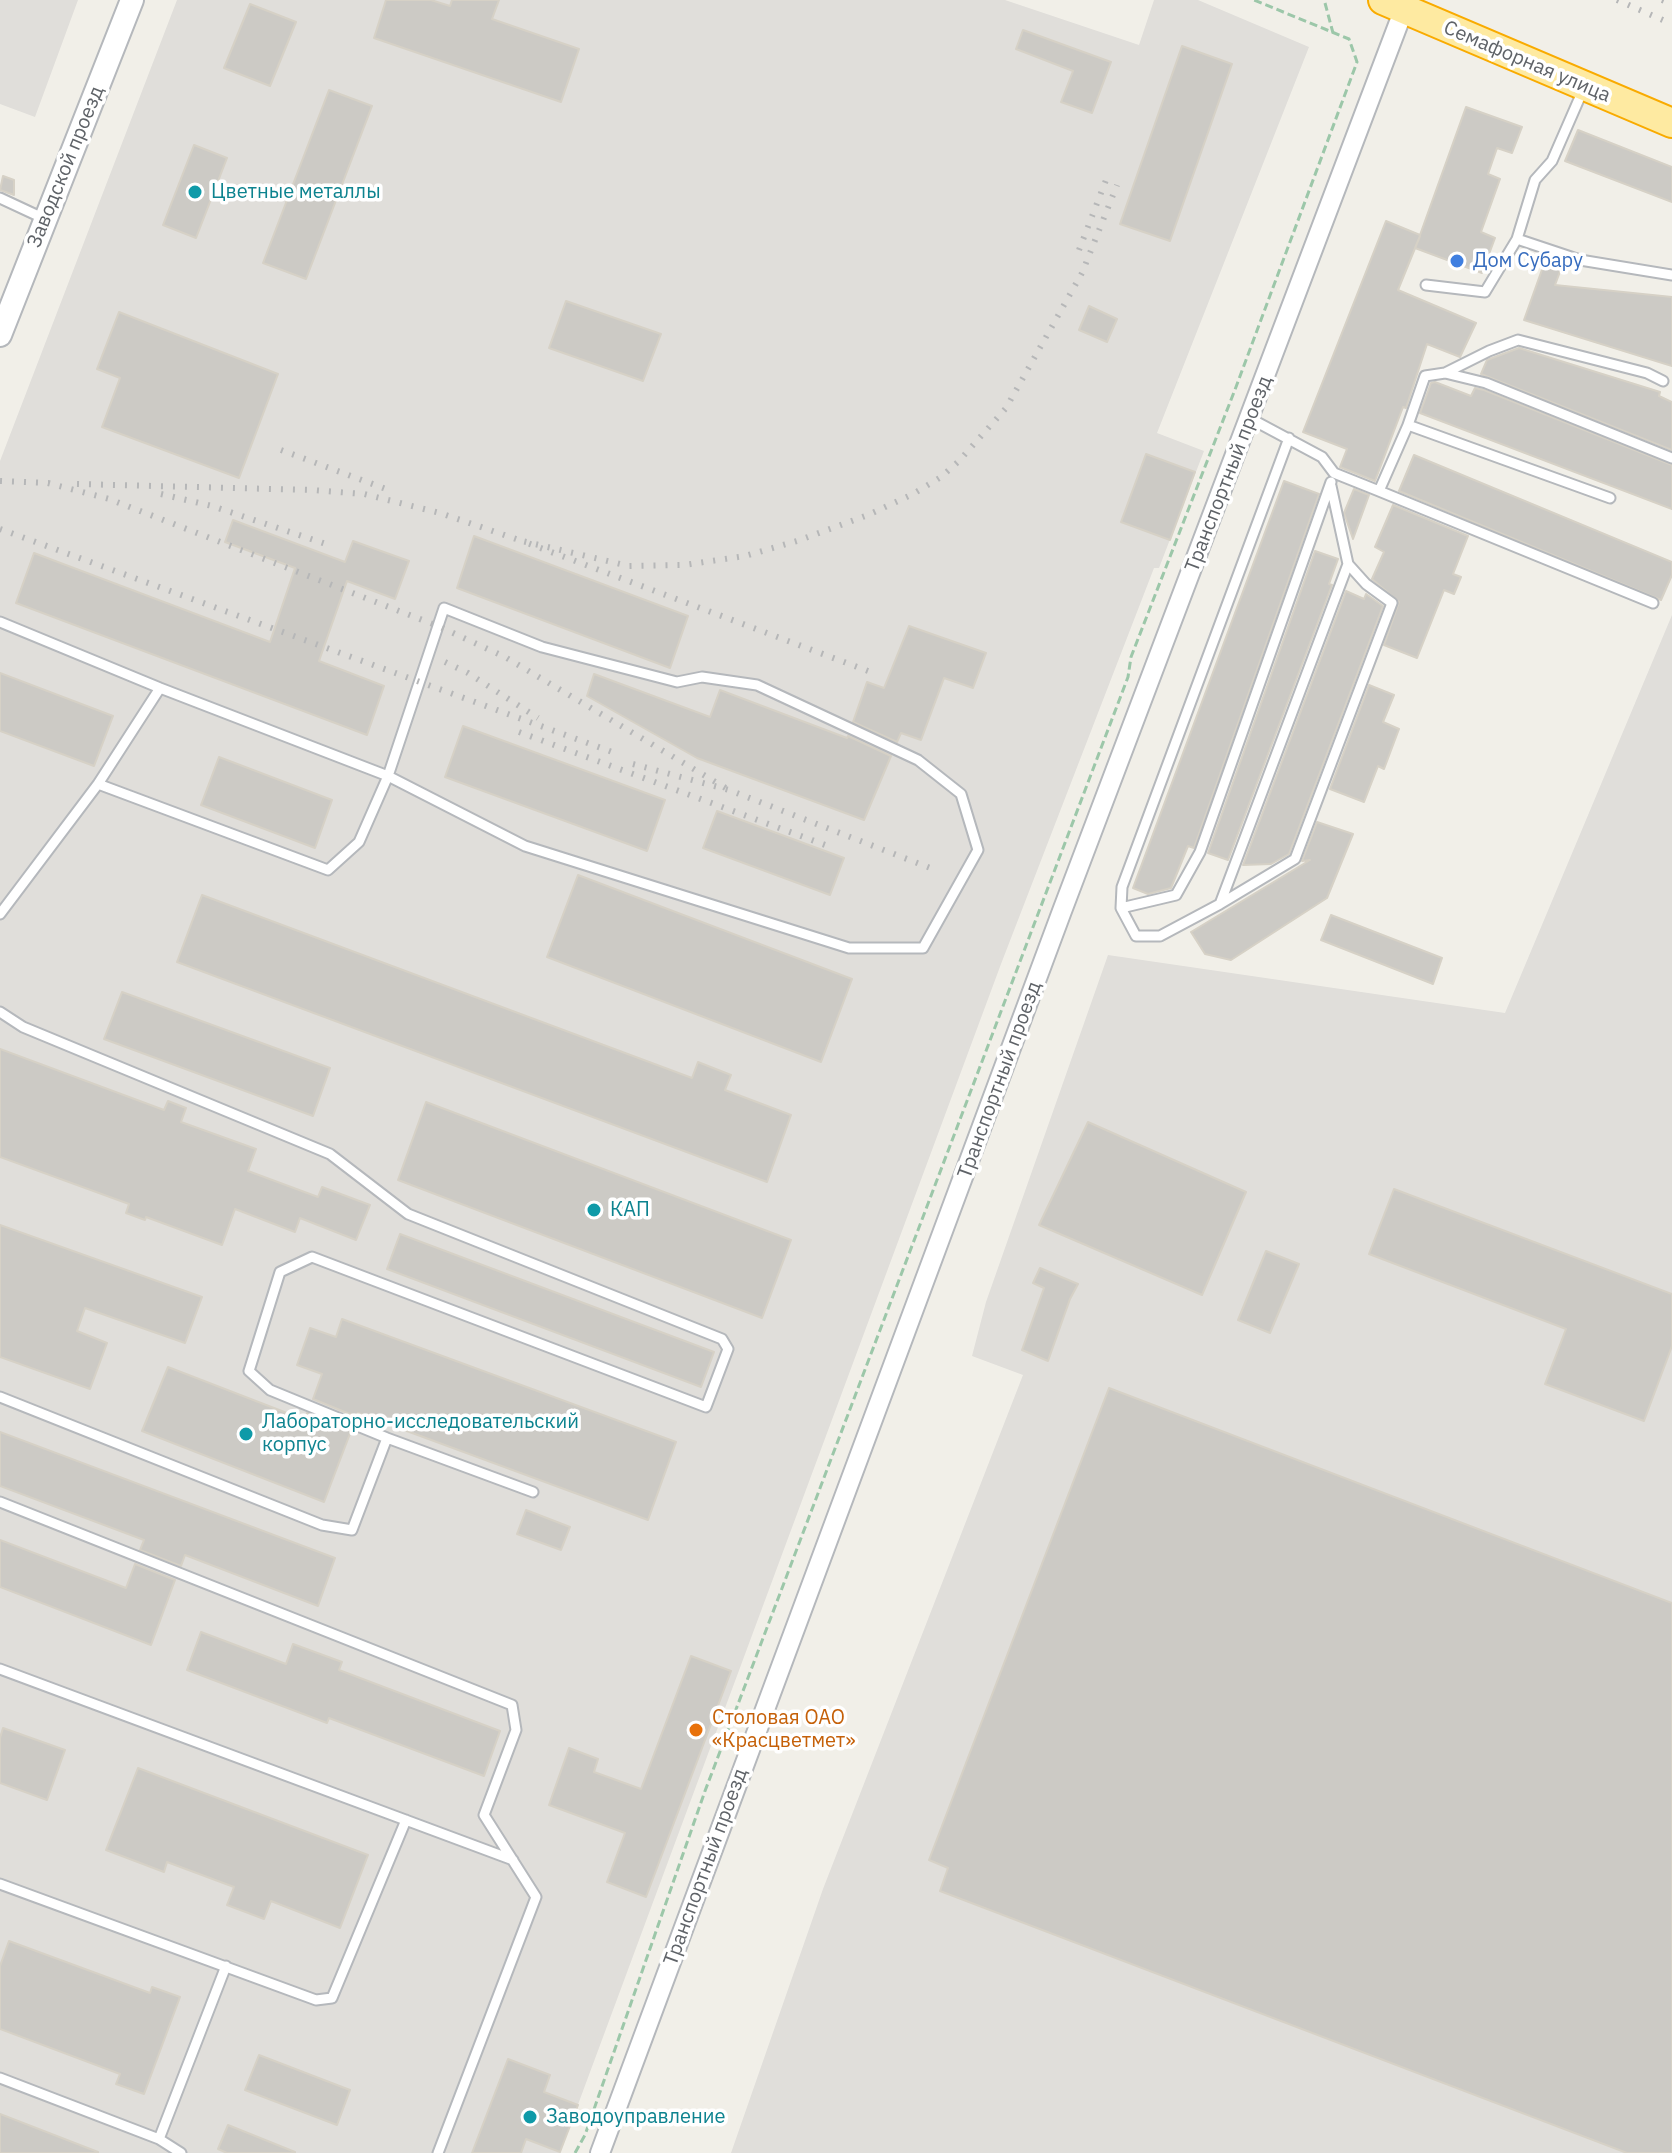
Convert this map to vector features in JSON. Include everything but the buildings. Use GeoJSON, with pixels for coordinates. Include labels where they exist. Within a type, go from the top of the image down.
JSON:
{"type":"FeatureCollection","features":[{"type":"Feature","properties":{"kind":"highway","name":"Семафорная улица"},"geometry":{"type":"LineString","coordinates":[[1394,5],[1672,123]]}},
{"type":"Feature","properties":{"kind":"street","name":"Заводской проезд"},"geometry":{"type":"LineString","coordinates":[[0,335],[132,0]]}},
{"type":"Feature","properties":{"kind":"street","name":"Транспортный проезд"},"geometry":{"type":"LineString","coordinates":[[600,2153],[1068,896],[1251,419],[1394,5]]}},
{"type":"Feature","properties":{"kind":"lane"},"geometry":{"type":"LineString","coordinates":[[1426,285],[1485,292],[1517,239],[1535,180],[1552,161],[1584,87]]}},
{"type":"Feature","properties":{"kind":"lane"},"geometry":{"type":"LineString","coordinates":[[0,198],[45,219]]}},
{"type":"Feature","properties":{"kind":"lane"},"geometry":{"type":"LineString","coordinates":[[1517,239],[1580,260],[1672,275]]}},
{"type":"Feature","properties":{"kind":"lane"},"geometry":{"type":"LineString","coordinates":[[1379,491],[1408,425],[1425,376],[1445,373],[1489,351],[1518,340],[1647,373],[1663,381]]}},
{"type":"Feature","properties":{"kind":"lane"},"geometry":{"type":"LineString","coordinates":[[1445,373],[1486,383],[1672,458]]}},
{"type":"Feature","properties":{"kind":"lane"},"geometry":{"type":"LineString","coordinates":[[1220,904],[1349,560],[1335,514],[1332,478],[1322,457],[1251,419]]}},
{"type":"Feature","properties":{"kind":"lane"},"geometry":{"type":"LineString","coordinates":[[1408,425],[1610,498]]}},
{"type":"Feature","properties":{"kind":"lane"},"geometry":{"type":"LineString","coordinates":[[1289,438],[1122,887],[1121,908],[1136,936],[1160,936],[1295,859],[1392,603],[1366,584],[1348,564]]}},
{"type":"Feature","properties":{"kind":"lane"},"geometry":{"type":"LineString","coordinates":[[1332,478],[1379,491],[1653,603]]}},
{"type":"Feature","properties":{"kind":"lane"},"geometry":{"type":"LineString","coordinates":[[1121,908],[1176,895],[1200,852],[1332,478]]}},
{"type":"Feature","properties":{"kind":"lane"},"geometry":{"type":"LineString","coordinates":[[0,622],[388,776],[525,846],[849,948],[923,948],[978,850],[961,794],[918,760],[757,685],[702,677],[677,682],[542,647],[444,608],[388,776],[359,842],[328,870],[98,784]]}},
{"type":"Feature","properties":{"kind":"lane"},"geometry":{"type":"LineString","coordinates":[[0,914],[98,784],[160,688]]}},
{"type":"Feature","properties":{"kind":"lane"},"geometry":{"type":"LineString","coordinates":[[0,1012],[23,1027],[330,1154],[408,1214],[722,1339],[728,1349],[706,1407],[312,1257],[280,1272],[249,1371],[270,1390],[387,1438],[533,1492]]}},
{"type":"Feature","properties":{"kind":"lane"},"geometry":{"type":"LineString","coordinates":[[0,1397],[322,1525],[352,1530],[387,1438]]}},
{"type":"Feature","properties":{"kind":"lane"},"geometry":{"type":"LineString","coordinates":[[0,1502],[512,1705],[516,1730],[484,1815],[536,1897],[438,2153]]}},
{"type":"Feature","properties":{"kind":"lane"},"geometry":{"type":"LineString","coordinates":[[0,1669],[513,1860]]}},
{"type":"Feature","properties":{"kind":"lane"},"geometry":{"type":"LineString","coordinates":[[0,1884],[316,2000],[332,1998],[406,1820]]}},
{"type":"Feature","properties":{"kind":"lane"},"geometry":{"type":"LineString","coordinates":[[159,2139],[226,1966]]}},
{"type":"Feature","properties":{"kind":"lane"},"geometry":{"type":"LineString","coordinates":[[0,2078],[159,2139],[181,2153]]}},
{"type":"Feature","properties":{"kind":"path"},"geometry":{"type":"LineString","coordinates":[[575,2153],[585,2135],[711,1776],[1117,707],[1128,677],[1131,657],[1357,62],[1349,39],[1254,0]]}},
{"type":"Feature","properties":{"kind":"path"},"geometry":{"type":"LineString","coordinates":[[1325,3],[1333,33]]}},
{"type":"Feature","properties":{"kind":"shaded area"},"geometry":{"type":"Polygon","coordinates":[[[0,0],[78,0],[35,117],[0,104],[0,0]]]}},
{"type":"Feature","properties":{"kind":"shaded area"},"geometry":{"type":"Polygon","coordinates":[[[177,0],[1005,0],[1139,45],[1154,0],[1198,0],[1309,47],[1157,433],[1204,451],[1159,568],[1154,568],[1001,964],[560,2153],[0,2153],[0,461],[177,0]]]}},
{"type":"Feature","properties":{"kind":"shaded area"},"geometry":{"type":"Polygon","coordinates":[[[1672,615],[1672,2153],[731,2153],[823,1889],[1023,1375],[972,1356],[986,1302],[1108,955],[1505,1013],[1672,615]]]}},
{"type":"Feature","properties":{"kind":"railway"},"geometry":{"type":"LineString","coordinates":[[1617,0],[1672,24]]}},
{"type":"Feature","properties":{"kind":"railway"},"geometry":{"type":"LineString","coordinates":[[1662,0],[1672,4]]}},
{"type":"Feature","properties":{"kind":"railway"},"geometry":{"type":"LineString","coordinates":[[1079,250],[1106,180]]}},
{"type":"Feature","properties":{"kind":"railway"},"geometry":{"type":"LineString","coordinates":[[868,671],[522,541],[629,566],[684,565],[745,556],[797,541],[868,515],[913,494],[941,477],[959,461],[1006,408],[1082,273],[1117,185]]}},
{"type":"Feature","properties":{"kind":"railway"},"geometry":{"type":"LineString","coordinates":[[281,450],[386,489]]}},
{"type":"Feature","properties":{"kind":"railway"},"geometry":{"type":"LineString","coordinates":[[0,481],[48,483],[109,499],[438,626],[505,657],[729,790]]}},
{"type":"Feature","properties":{"kind":"railway"},"geometry":{"type":"LineString","coordinates":[[77,484],[364,494],[440,513],[522,541]]}},
{"type":"Feature","properties":{"kind":"railway"},"geometry":{"type":"LineString","coordinates":[[161,494],[212,506],[329,545]]}},
{"type":"Feature","properties":{"kind":"railway"},"geometry":{"type":"LineString","coordinates":[[0,529],[615,753]]}},
{"type":"Feature","properties":{"kind":"railway"},"geometry":{"type":"LineString","coordinates":[[445,662],[468,673],[538,718]]}},
{"type":"Feature","properties":{"kind":"railway"},"geometry":{"type":"LineString","coordinates":[[519,732],[828,846]]}},
{"type":"Feature","properties":{"kind":"railway"},"geometry":{"type":"LineString","coordinates":[[633,764],[729,790],[938,871]]}},
{"type":"Feature","properties":{"kind":"place","name":"Цветные металлы"},"geometry":{"type":"Point","coordinates":[195,192]}},
{"type":"Feature","properties":{"kind":"place","name":"Дом Субару"},"geometry":{"type":"Point","coordinates":[1457,261]}},
{"type":"Feature","properties":{"kind":"place","name":"КАП"},"geometry":{"type":"Point","coordinates":[594,1210]}},
{"type":"Feature","properties":{"kind":"place","name":"Лабораторно-исследовательский корпус"},"geometry":{"type":"Point","coordinates":[246,1434]}},
{"type":"Feature","properties":{"kind":"place","name":"Столовая ОАО «Красцветмет»"},"geometry":{"type":"Point","coordinates":[696,1730]}},
{"type":"Feature","properties":{"kind":"place","name":"Заводоуправление"},"geometry":{"type":"Point","coordinates":[530,2117]}}]}
